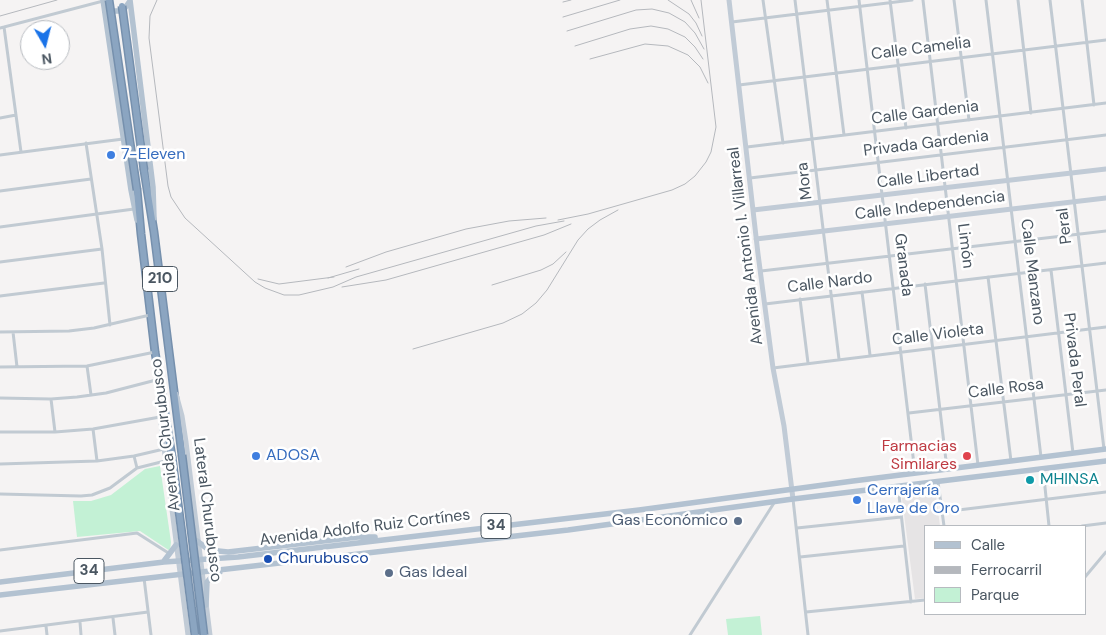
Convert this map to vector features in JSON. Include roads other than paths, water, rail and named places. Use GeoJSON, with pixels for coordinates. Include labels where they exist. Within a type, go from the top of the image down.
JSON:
{"type":"FeatureCollection","features":[{"type":"Feature","properties":{"kind":"highway","name":"Avenida Churubusco"},"geometry":{"type":"LineString","coordinates":[[121,0],[154,232],[204,635]]}},
{"type":"Feature","properties":{"kind":"highway","name":"Avenida Churubusco"},"geometry":{"type":"LineString","coordinates":[[105,1],[137,190],[155,352],[172,457],[195,635]]}},
{"type":"Feature","properties":{"kind":"main road"},"geometry":{"type":"LineString","coordinates":[[105,1],[112,11],[117,12],[125,8],[130,0]]}},
{"type":"Feature","properties":{"kind":"main road","name":"Avenida Churubusco"},"geometry":{"type":"LineString","coordinates":[[130,0],[154,187],[154,232]]}},
{"type":"Feature","properties":{"kind":"main road","name":"Avenida Churubusco"},"geometry":{"type":"LineString","coordinates":[[105,1],[131,190],[141,234]]}},
{"type":"Feature","properties":{"kind":"main road","name":"34"},"geometry":{"type":"LineString","coordinates":[[792,489],[1105,449]]}},
{"type":"Feature","properties":{"kind":"main road","name":"34"},"geometry":{"type":"LineString","coordinates":[[774,502],[1106,461]]}},
{"type":"Feature","properties":{"kind":"main road","name":"Avenida Adolfo Ruiz Cortínes"},"geometry":{"type":"LineString","coordinates":[[0,582],[178,560],[238,557],[400,538],[712,501],[792,489]]}},
{"type":"Feature","properties":{"kind":"main road","name":"Avenida Adolfo Ruiz Cortínes"},"geometry":{"type":"LineString","coordinates":[[0,595],[568,530],[774,502]]}},
{"type":"Feature","properties":{"kind":"main road"},"geometry":{"type":"LineString","coordinates":[[197,542],[209,550],[228,552],[358,537],[400,538]]}},
{"type":"Feature","properties":{"kind":"main road"},"geometry":{"type":"LineString","coordinates":[[164,562],[176,545]]}},
{"type":"Feature","properties":{"kind":"main road"},"geometry":{"type":"LineString","coordinates":[[206,605],[207,582],[214,574],[224,570]]}},
{"type":"Feature","properties":{"kind":"street","name":"Avenida Antonio I. Villarreal"},"geometry":{"type":"LineString","coordinates":[[729,0],[760,271],[773,368],[784,426],[793,499]]}},
{"type":"Feature","properties":{"kind":"street"},"geometry":{"type":"LineString","coordinates":[[763,0],[782,143]]}},
{"type":"Feature","properties":{"kind":"street","name":"Mora"},"geometry":{"type":"LineString","coordinates":[[795,0],[839,359]]}},
{"type":"Feature","properties":{"kind":"street"},"geometry":{"type":"LineString","coordinates":[[827,0],[844,135]]}},
{"type":"Feature","properties":{"kind":"street","name":"Granada"},"geometry":{"type":"LineString","coordinates":[[859,0],[915,473]]}},
{"type":"Feature","properties":{"kind":"street"},"geometry":{"type":"LineString","coordinates":[[732,22],[891,1],[912,0]]}},
{"type":"Feature","properties":{"kind":"street","name":"Limón"},"geometry":{"type":"LineString","coordinates":[[922,0],[978,465]]}},
{"type":"Feature","properties":{"kind":"street"},"geometry":{"type":"LineString","coordinates":[[954,0],[969,120]]}},
{"type":"Feature","properties":{"kind":"street","name":"Calle Manzano"},"geometry":{"type":"LineString","coordinates":[[986,0],[1042,458]]}},
{"type":"Feature","properties":{"kind":"street"},"geometry":{"type":"LineString","coordinates":[[1018,0],[1031,113]]}},
{"type":"Feature","properties":{"kind":"street","name":"Peral"},"geometry":{"type":"LineString","coordinates":[[1050,0],[1105,449]]}},
{"type":"Feature","properties":{"kind":"street"},"geometry":{"type":"LineString","coordinates":[[1082,0],[1094,105]]}},
{"type":"Feature","properties":{"kind":"street"},"geometry":{"type":"LineString","coordinates":[[21,152],[2,28],[105,1]]}},
{"type":"Feature","properties":{"kind":"street"},"geometry":{"type":"LineString","coordinates":[[891,1],[906,128]]}},
{"type":"Feature","properties":{"kind":"street","name":"Calle Camelia"},"geometry":{"type":"LineString","coordinates":[[740,85],[1106,40]]}},
{"type":"Feature","properties":{"kind":"street","name":"Calle Gardenia"},"geometry":{"type":"LineString","coordinates":[[747,147],[1106,104]]}},
{"type":"Feature","properties":{"kind":"street"},"geometry":{"type":"LineString","coordinates":[[0,118],[16,115]]}},
{"type":"Feature","properties":{"kind":"street","name":"Privada Gardenia"},"geometry":{"type":"LineString","coordinates":[[750,178],[1106,135]]}},
{"type":"Feature","properties":{"kind":"street"},"geometry":{"type":"LineString","coordinates":[[0,155],[124,139]]}},
{"type":"Feature","properties":{"kind":"street"},"geometry":{"type":"LineString","coordinates":[[86,143],[102,249],[104,283],[110,325]]}},
{"type":"Feature","properties":{"kind":"street","name":"Calle Libertad"},"geometry":{"type":"LineString","coordinates":[[753,210],[1106,168]]}},
{"type":"Feature","properties":{"kind":"street"},"geometry":{"type":"LineString","coordinates":[[0,191],[91,179]]}},
{"type":"Feature","properties":{"kind":"street","name":"Calle Independencia"},"geometry":{"type":"LineString","coordinates":[[756,239],[1106,198]]}},
{"type":"Feature","properties":{"kind":"street"},"geometry":{"type":"LineString","coordinates":[[0,227],[135,209]]}},
{"type":"Feature","properties":{"kind":"street"},"geometry":{"type":"LineString","coordinates":[[760,271],[1106,231]]}},
{"type":"Feature","properties":{"kind":"street"},"geometry":{"type":"LineString","coordinates":[[0,262],[102,249]]}},
{"type":"Feature","properties":{"kind":"street","name":"Calle Nardo"},"geometry":{"type":"LineString","coordinates":[[765,304],[1106,263]]}},
{"type":"Feature","properties":{"kind":"street","name":"Privada Peral"},"geometry":{"type":"LineString","coordinates":[[1051,270],[1073,454]]}},
{"type":"Feature","properties":{"kind":"street"},"geometry":{"type":"LineString","coordinates":[[988,277],[1011,461]]}},
{"type":"Feature","properties":{"kind":"street"},"geometry":{"type":"LineString","coordinates":[[0,296],[104,283]]}},
{"type":"Feature","properties":{"kind":"street"},"geometry":{"type":"LineString","coordinates":[[925,284],[947,469]]}},
{"type":"Feature","properties":{"kind":"street"},"geometry":{"type":"LineString","coordinates":[[862,292],[870,355]]}},
{"type":"Feature","properties":{"kind":"street"},"geometry":{"type":"LineString","coordinates":[[800,300],[808,363]]}},
{"type":"Feature","properties":{"kind":"street"},"geometry":{"type":"LineString","coordinates":[[0,332],[69,331],[110,325],[151,315]]}},
{"type":"Feature","properties":{"kind":"street","name":"Calle Violeta"},"geometry":{"type":"LineString","coordinates":[[773,368],[1106,327]]}},
{"type":"Feature","properties":{"kind":"street"},"geometry":{"type":"LineString","coordinates":[[13,332],[17,368]]}},
{"type":"Feature","properties":{"kind":"street"},"geometry":{"type":"LineString","coordinates":[[0,367],[87,366],[155,352]]}},
{"type":"Feature","properties":{"kind":"street"},"geometry":{"type":"LineString","coordinates":[[87,366],[91,395]]}},
{"type":"Feature","properties":{"kind":"street"},"geometry":{"type":"LineString","coordinates":[[0,398],[51,399],[91,395],[160,379]]}},
{"type":"Feature","properties":{"kind":"street"},"geometry":{"type":"LineString","coordinates":[[161,387],[159,394],[160,416],[188,635]]}},
{"type":"Feature","properties":{"kind":"street","name":"Lateral Churubusco"},"geometry":{"type":"LineString","coordinates":[[174,389],[182,416],[210,635]]}},
{"type":"Feature","properties":{"kind":"street","name":"Calle Rosa"},"geometry":{"type":"LineString","coordinates":[[909,413],[1106,390]]}},
{"type":"Feature","properties":{"kind":"street"},"geometry":{"type":"LineString","coordinates":[[51,399],[55,432]]}},
{"type":"Feature","properties":{"kind":"street"},"geometry":{"type":"LineString","coordinates":[[0,432],[55,432],[93,429],[160,416]]}},
{"type":"Feature","properties":{"kind":"street"},"geometry":{"type":"LineString","coordinates":[[93,429],[97,461]]}},
{"type":"Feature","properties":{"kind":"street"},"geometry":{"type":"LineString","coordinates":[[0,464],[97,461],[134,456],[164,449]]}},
{"type":"Feature","properties":{"kind":"street"},"geometry":{"type":"LineString","coordinates":[[134,456],[137,468]]}},
{"type":"Feature","properties":{"kind":"street"},"geometry":{"type":"LineString","coordinates":[[0,494],[81,496],[92,494],[110,488],[137,468],[165,461]]}},
{"type":"Feature","properties":{"kind":"street"},"geometry":{"type":"LineString","coordinates":[[1043,468],[1049,525]]}},
{"type":"Feature","properties":{"kind":"street"},"geometry":{"type":"LineString","coordinates":[[938,481],[944,525]]}},
{"type":"Feature","properties":{"kind":"street"},"geometry":{"type":"LineString","coordinates":[[898,486],[911,602]]}},
{"type":"Feature","properties":{"kind":"street"},"geometry":{"type":"LineString","coordinates":[[942,512],[1106,492]]}},
{"type":"Feature","properties":{"kind":"street"},"geometry":{"type":"LineString","coordinates":[[793,499],[808,635]]}},
{"type":"Feature","properties":{"kind":"street"},"geometry":{"type":"LineString","coordinates":[[690,635],[774,502]]}},
{"type":"Feature","properties":{"kind":"street"},"geometry":{"type":"LineString","coordinates":[[797,528],[901,517]]}},
{"type":"Feature","properties":{"kind":"street"},"geometry":{"type":"LineString","coordinates":[[1086,526],[1106,523]]}},
{"type":"Feature","properties":{"kind":"street"},"geometry":{"type":"LineString","coordinates":[[0,550],[137,533],[171,554]]}},
{"type":"Feature","properties":{"kind":"street"},"geometry":{"type":"LineString","coordinates":[[800,557],[904,546]]}},
{"type":"Feature","properties":{"kind":"street"},"geometry":{"type":"LineString","coordinates":[[1086,575],[1106,552]]}},
{"type":"Feature","properties":{"kind":"street"},"geometry":{"type":"LineString","coordinates":[[144,578],[151,635]]}},
{"type":"Feature","properties":{"kind":"street"},"geometry":{"type":"LineString","coordinates":[[182,590],[204,588]]}},
{"type":"Feature","properties":{"kind":"street"},"geometry":{"type":"LineString","coordinates":[[806,612],[924,600]]}},
{"type":"Feature","properties":{"kind":"street"},"geometry":{"type":"LineString","coordinates":[[184,608],[206,605]]}},
{"type":"Feature","properties":{"kind":"street"},"geometry":{"type":"LineString","coordinates":[[0,632],[148,612]]}},
{"type":"Feature","properties":{"kind":"street"},"geometry":{"type":"LineString","coordinates":[[113,618],[115,635]]}},
{"type":"Feature","properties":{"kind":"street"},"geometry":{"type":"LineString","coordinates":[[80,622],[81,635]]}},
{"type":"Feature","properties":{"kind":"street"},"geometry":{"type":"LineString","coordinates":[[46,626],[47,635]]}},
{"type":"Feature","properties":{"kind":"street"},"geometry":{"type":"LineString","coordinates":[[13,630],[14,635]]}},
{"type":"Feature","properties":{"kind":"railway"},"geometry":{"type":"LineString","coordinates":[[0,16],[57,0]]}},
{"type":"Feature","properties":{"kind":"railway"},"geometry":{"type":"LineString","coordinates":[[157,0],[150,16],[149,38],[171,197],[185,218],[255,282],[265,288],[284,295],[299,295],[333,287],[356,277],[536,226],[564,221]]}},
{"type":"Feature","properties":{"kind":"railway"},"geometry":{"type":"LineString","coordinates":[[563,2],[571,0]]}},
{"type":"Feature","properties":{"kind":"railway"},"geometry":{"type":"LineString","coordinates":[[563,17],[620,0]]}},
{"type":"Feature","properties":{"kind":"railway"},"geometry":{"type":"LineString","coordinates":[[668,0],[689,14],[702,36]]}},
{"type":"Feature","properties":{"kind":"railway"},"geometry":{"type":"LineString","coordinates":[[691,0],[699,18]]}},
{"type":"Feature","properties":{"kind":"railway"},"geometry":{"type":"LineString","coordinates":[[558,220],[588,214],[672,190],[685,184],[695,176],[706,162],[711,152],[716,127],[701,0]]}},
{"type":"Feature","properties":{"kind":"railway"},"geometry":{"type":"LineString","coordinates":[[567,31],[636,10],[652,9],[669,13],[685,22],[695,33],[704,49]]}},
{"type":"Feature","properties":{"kind":"railway"},"geometry":{"type":"LineString","coordinates":[[575,46],[630,29],[651,26],[668,29],[685,37],[703,59]]}},
{"type":"Feature","properties":{"kind":"railway"},"geometry":{"type":"LineString","coordinates":[[590,59],[645,44],[668,46],[688,55],[700,67],[708,83]]}},
{"type":"Feature","properties":{"kind":"railway"},"geometry":{"type":"LineString","coordinates":[[413,349],[503,323],[522,314],[536,303],[547,290],[578,240],[588,229],[618,210]]}},
{"type":"Feature","properties":{"kind":"railway"},"geometry":{"type":"LineString","coordinates":[[346,267],[386,252],[466,229],[509,221],[546,218]]}},
{"type":"Feature","properties":{"kind":"railway"},"geometry":{"type":"LineString","coordinates":[[342,287],[386,280],[544,235],[571,224]]}},
{"type":"Feature","properties":{"kind":"railway"},"geometry":{"type":"LineString","coordinates":[[492,285],[541,270],[553,264],[566,252]]}},
{"type":"Feature","properties":{"kind":"railway"},"geometry":{"type":"LineString","coordinates":[[328,278],[359,269]]}},
{"type":"Feature","properties":{"kind":"railway"},"geometry":{"type":"LineString","coordinates":[[258,279],[279,284],[334,277]]}},
{"type":"Feature","properties":{"kind":"place","name":"7-Eleven"},"geometry":{"type":"Point","coordinates":[111,155]}},
{"type":"Feature","properties":{"kind":"place","name":"ADOSA"},"geometry":{"type":"Point","coordinates":[256,456]}},
{"type":"Feature","properties":{"kind":"place","name":"Farmacias Similares"},"geometry":{"type":"Point","coordinates":[967,456]}},
{"type":"Feature","properties":{"kind":"place","name":"MHINSA"},"geometry":{"type":"Point","coordinates":[1030,480]}},
{"type":"Feature","properties":{"kind":"place","name":"Cerrajería Llave de Oro"},"geometry":{"type":"Point","coordinates":[857,500]}},
{"type":"Feature","properties":{"kind":"place","name":"Gas Económico"},"geometry":{"type":"Point","coordinates":[738,521]}},
{"type":"Feature","properties":{"kind":"place","name":"Churubusco"},"geometry":{"type":"Point","coordinates":[268,559]}},
{"type":"Feature","properties":{"kind":"place","name":"Gas Ideal"},"geometry":{"type":"Point","coordinates":[389,573]}}]}
